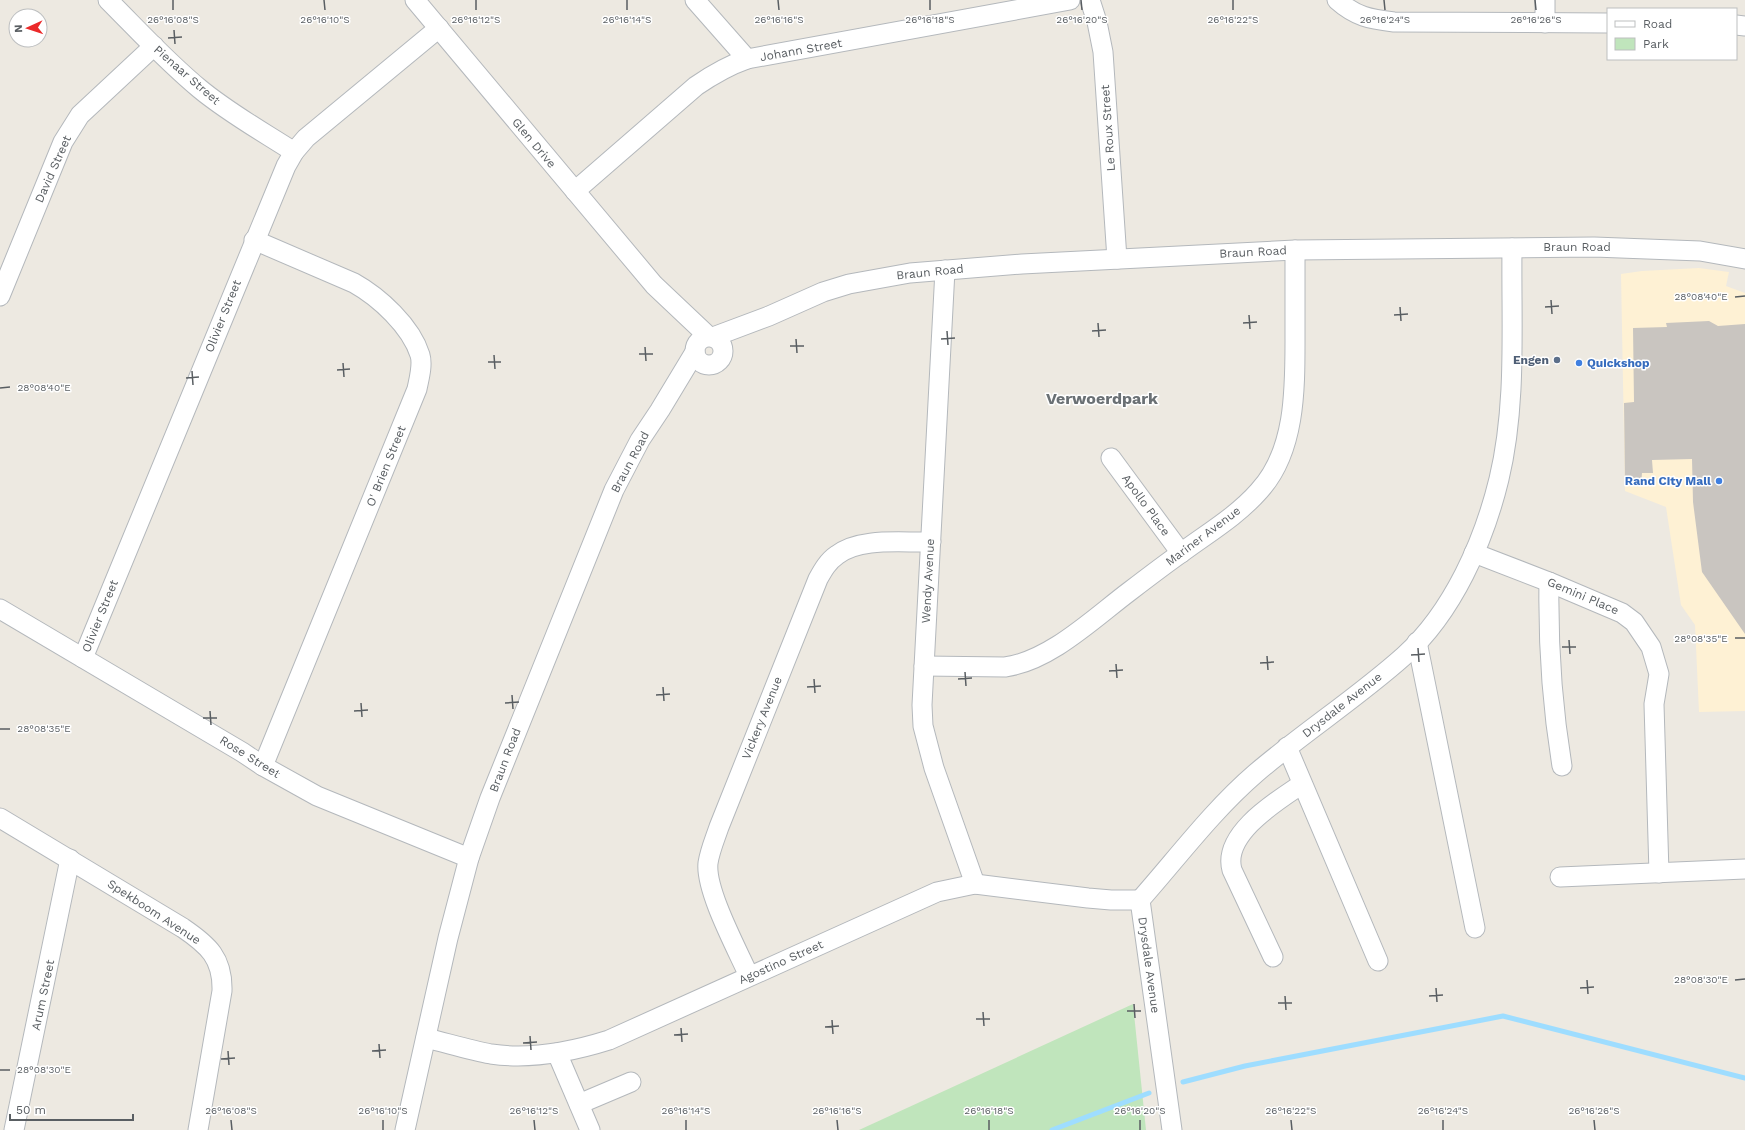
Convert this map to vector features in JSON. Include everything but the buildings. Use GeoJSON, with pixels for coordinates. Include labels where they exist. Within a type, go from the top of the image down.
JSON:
{"type":"FeatureCollection","features":[{"type":"Feature","properties":{"kind":"street","name":"Pienaar Street"},"geometry":{"type":"LineString","coordinates":[[108,0],[154,46],[211,98],[294,152]]}},
{"type":"Feature","properties":{"kind":"street","name":"Glen Drive"},"geometry":{"type":"LineString","coordinates":[[415,0],[654,285],[703,347],[720,341],[723,354]]}},
{"type":"Feature","properties":{"kind":"street"},"geometry":{"type":"LineString","coordinates":[[695,0],[747,59]]}},
{"type":"Feature","properties":{"kind":"street","name":"Johann Street"},"geometry":{"type":"LineString","coordinates":[[575,191],[696,86],[714,73],[729,65],[747,59],[1070,0]]}},
{"type":"Feature","properties":{"kind":"street","name":"Le Roux Street"},"geometry":{"type":"LineString","coordinates":[[1090,0],[1097,22],[1103,52],[1116,259]]}},
{"type":"Feature","properties":{"kind":"street"},"geometry":{"type":"LineString","coordinates":[[1337,0],[1359,16],[1374,20],[1394,22],[1607,23]]}},
{"type":"Feature","properties":{"kind":"street"},"geometry":{"type":"LineString","coordinates":[[1545,0],[1546,23]]}},
{"type":"Feature","properties":{"kind":"street","name":"Olivier Street"},"geometry":{"type":"LineString","coordinates":[[83,658],[282,173],[294,152],[306,138],[439,28]]}},
{"type":"Feature","properties":{"kind":"street","name":"David Street"},"geometry":{"type":"LineString","coordinates":[[0,296],[60,148],[71,128],[80,116],[154,46]]}},
{"type":"Feature","properties":{"kind":"street","name":"O' Brien Street"},"geometry":{"type":"LineString","coordinates":[[254,240],[354,283],[368,291],[384,305],[405,329],[420,356],[420,372],[417,389],[263,766]]}},
{"type":"Feature","properties":{"kind":"street","name":"Braun Road"},"geometry":{"type":"LineString","coordinates":[[405,1130],[448,938],[469,858],[510,748],[614,490],[640,440],[703,347],[823,292],[849,284],[880,278],[945,270],[1116,259],[1295,250],[1627,247],[1700,251],[1745,259]]}},
{"type":"Feature","properties":{"kind":"street","name":"Drysdale Avenue"},"geometry":{"type":"LineString","coordinates":[[1172,1130],[1140,900],[1224,804],[1255,774],[1287,747],[1406,655],[1445,609],[1461,581],[1488,517],[1499,479],[1506,443],[1511,389],[1512,248]]}},
{"type":"Feature","properties":{"kind":"street","name":"Mariner Avenue"},"geometry":{"type":"LineString","coordinates":[[924,666],[1005,667],[1016,666],[1039,657],[1069,637],[1221,525],[1249,501],[1268,480],[1281,456],[1292,418],[1295,382],[1295,250]]}},
{"type":"Feature","properties":{"kind":"street","name":"Wendy Avenue"},"geometry":{"type":"LineString","coordinates":[[945,270],[922,705],[923,726],[934,768],[975,884]]}},
{"type":"Feature","properties":{"kind":"street","name":"Braun Road"},"geometry":{"type":"LineString","coordinates":[[723,354],[769,316]]}},
{"type":"Feature","properties":{"kind":"street","name":"Apollo Place"},"geometry":{"type":"LineString","coordinates":[[1111,458],[1181,553]]}},
{"type":"Feature","properties":{"kind":"street","name":"Vickery Avenue"},"geometry":{"type":"LineString","coordinates":[[749,976],[717,903],[708,874],[708,864],[719,827],[818,579],[827,564],[849,547],[863,544],[930,542]]}},
{"type":"Feature","properties":{"kind":"street","name":"Gemini Place"},"geometry":{"type":"LineString","coordinates":[[1474,553],[1622,613],[1634,622],[1652,647],[1659,674],[1654,704],[1659,873]]}},
{"type":"Feature","properties":{"kind":"street"},"geometry":{"type":"LineString","coordinates":[[1548,582],[1548,625],[1551,686],[1562,766]]}},
{"type":"Feature","properties":{"kind":"street","name":"Rose Street"},"geometry":{"type":"LineString","coordinates":[[0,609],[242,752],[263,766],[317,796],[469,858]]}},
{"type":"Feature","properties":{"kind":"street"},"geometry":{"type":"LineString","coordinates":[[1416,642],[1475,928]]}},
{"type":"Feature","properties":{"kind":"street"},"geometry":{"type":"LineString","coordinates":[[1287,747],[1378,961]]}},
{"type":"Feature","properties":{"kind":"street"},"geometry":{"type":"LineString","coordinates":[[1273,957],[1232,870],[1229,862],[1230,853],[1250,824],[1259,815],[1302,784]]}},
{"type":"Feature","properties":{"kind":"street","name":"Spekboom Avenue"},"geometry":{"type":"LineString","coordinates":[[0,818],[70,859],[200,940],[210,949],[221,971],[222,991],[198,1130]]}},
{"type":"Feature","properties":{"kind":"street","name":"Arum Street"},"geometry":{"type":"LineString","coordinates":[[14,1130],[70,859]]}},
{"type":"Feature","properties":{"kind":"street"},"geometry":{"type":"LineString","coordinates":[[1560,877],[1745,869]]}},
{"type":"Feature","properties":{"kind":"street","name":"Agostino Street"},"geometry":{"type":"LineString","coordinates":[[426,1038],[491,1054],[516,1056],[557,1053],[582,1048],[609,1040],[937,892],[975,884],[1088,898],[1140,900]]}},
{"type":"Feature","properties":{"kind":"street"},"geometry":{"type":"LineString","coordinates":[[557,1053],[590,1130]]}},
{"type":"Feature","properties":{"kind":"street"},"geometry":{"type":"LineString","coordinates":[[579,1104],[631,1082]]}},
{"type":"Feature","properties":{"kind":"shaded area","name":"Rand City Mall"},"geometry":{"type":"Polygon","coordinates":[[[1699,268],[1729,272],[1726,286],[1745,293],[1745,711],[1699,712],[1695,625],[1681,605],[1666,507],[1625,491],[1621,274],[1642,271],[1699,268]]]}},
{"type":"Feature","properties":{"kind":"green space"},"geometry":{"type":"Polygon","coordinates":[[[1133,1004],[1146,1130],[859,1130],[1133,1004]]]}},
{"type":"Feature","properties":{"kind":"waterway"},"geometry":{"type":"LineString","coordinates":[[1183,1082],[1245,1066],[1503,1016],[1745,1078]]}},
{"type":"Feature","properties":{"kind":"waterway"},"geometry":{"type":"LineString","coordinates":[[1052,1130],[1149,1093]]}},
{"type":"Feature","properties":{"kind":"place","name":"Engen"},"geometry":{"type":"Point","coordinates":[1557,360]}},
{"type":"Feature","properties":{"kind":"place","name":"Quickshop"},"geometry":{"type":"Point","coordinates":[1579,363]}},
{"type":"Feature","properties":{"kind":"place","name":"Rand City Mall"},"geometry":{"type":"Point","coordinates":[1719,481]}},
{"type":"Feature","properties":{"kind":"district","name":"Verwoerdpark"},"geometry":{"type":"Point","coordinates":[1102,398]}}]}
